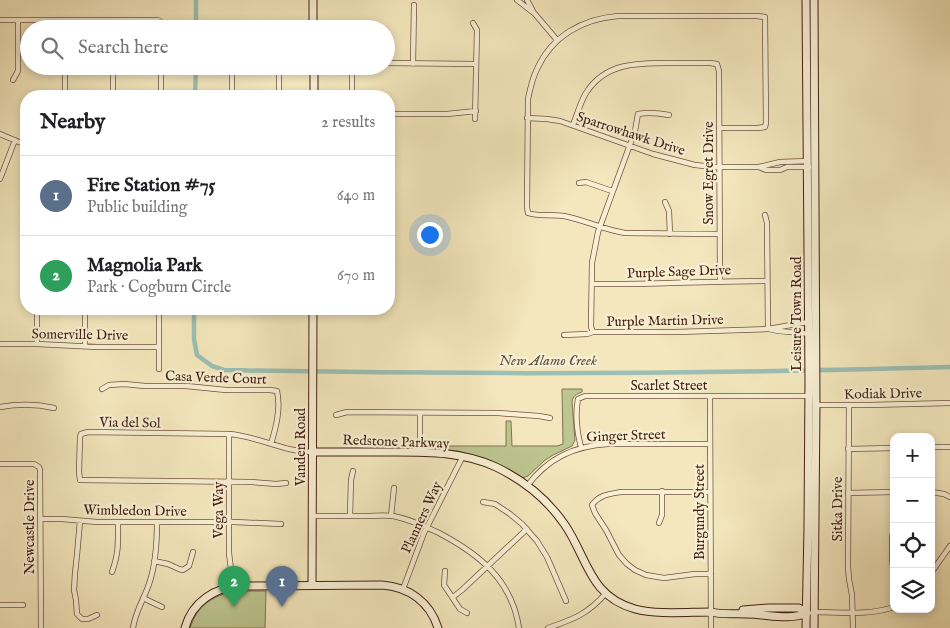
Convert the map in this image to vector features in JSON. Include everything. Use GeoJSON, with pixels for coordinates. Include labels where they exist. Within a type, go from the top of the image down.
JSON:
{"type":"FeatureCollection","features":[{"type":"Feature","properties":{"kind":"main road"},"geometry":{"type":"LineString","coordinates":[[313,0],[313,20]]}},
{"type":"Feature","properties":{"kind":"main road","name":"Leisure Town Road"},"geometry":{"type":"LineString","coordinates":[[806,0],[811,164],[812,380],[816,405],[811,612],[806,628]]}},
{"type":"Feature","properties":{"kind":"main road","name":"Leisure Town Road"},"geometry":{"type":"LineString","coordinates":[[812,357],[808,322],[814,0]]}},
{"type":"Feature","properties":{"kind":"main road"},"geometry":{"type":"LineString","coordinates":[[314,75],[314,90]]}},
{"type":"Feature","properties":{"kind":"main road","name":"Vanden Road"},"geometry":{"type":"LineString","coordinates":[[312,586],[313,315]]}},
{"type":"Feature","properties":{"kind":"main road","name":"Leisure Town Road"},"geometry":{"type":"LineString","coordinates":[[812,380],[809,396],[811,612],[814,628]]}},
{"type":"Feature","properties":{"kind":"main road","name":"Redstone Parkway"},"geometry":{"type":"LineString","coordinates":[[312,452],[442,453],[463,456],[497,468],[527,486],[547,503],[565,524],[593,579],[606,593],[620,603],[637,610],[651,612],[711,612],[719,610],[799,608],[811,612]]}},
{"type":"Feature","properties":{"kind":"main road"},"geometry":{"type":"LineString","coordinates":[[185,628],[190,616],[202,600],[217,591],[233,586],[387,586],[403,589],[423,602],[434,617],[438,628]]}},
{"type":"Feature","properties":{"kind":"street"},"geometry":{"type":"LineString","coordinates":[[517,0],[535,14],[558,40]]}},
{"type":"Feature","properties":{"kind":"street"},"geometry":{"type":"LineString","coordinates":[[528,0],[535,14]]}},
{"type":"Feature","properties":{"kind":"street"},"geometry":{"type":"LineString","coordinates":[[413,64],[414,5]]}},
{"type":"Feature","properties":{"kind":"street"},"geometry":{"type":"LineString","coordinates":[[719,128],[765,127],[765,17],[618,16],[602,17],[588,21],[558,40],[542,59],[536,70],[528,100],[528,213],[563,216],[625,234],[720,234]]}},
{"type":"Feature","properties":{"kind":"street"},"geometry":{"type":"LineString","coordinates":[[0,20],[66,20]]}},
{"type":"Feature","properties":{"kind":"street"},"geometry":{"type":"LineString","coordinates":[[13,80],[18,71],[18,20]]}},
{"type":"Feature","properties":{"kind":"street"},"geometry":{"type":"LineString","coordinates":[[473,23],[477,30],[476,119]]}},
{"type":"Feature","properties":{"kind":"street"},"geometry":{"type":"LineString","coordinates":[[395,63],[476,64]]}},
{"type":"Feature","properties":{"kind":"street","name":"Snow Egret Drive"},"geometry":{"type":"LineString","coordinates":[[573,126],[587,92],[601,77],[620,66],[642,63],[717,64],[719,71],[720,281]]}},
{"type":"Feature","properties":{"kind":"street"},"geometry":{"type":"LineString","coordinates":[[65,75],[65,90]]}},
{"type":"Feature","properties":{"kind":"street"},"geometry":{"type":"LineString","coordinates":[[113,75],[113,90]]}},
{"type":"Feature","properties":{"kind":"street"},"geometry":{"type":"LineString","coordinates":[[161,75],[161,90]]}},
{"type":"Feature","properties":{"kind":"street"},"geometry":{"type":"LineString","coordinates":[[232,75],[232,90]]}},
{"type":"Feature","properties":{"kind":"street"},"geometry":{"type":"LineString","coordinates":[[279,75],[279,90]]}},
{"type":"Feature","properties":{"kind":"street"},"geometry":{"type":"LineString","coordinates":[[352,75],[352,90]]}},
{"type":"Feature","properties":{"kind":"street"},"geometry":{"type":"LineString","coordinates":[[395,114],[447,114],[476,111]]}},
{"type":"Feature","properties":{"kind":"street"},"geometry":{"type":"LineString","coordinates":[[593,332],[592,263],[599,227],[630,146],[638,114],[644,112],[660,113],[668,116]]}},
{"type":"Feature","properties":{"kind":"street","name":"Sparrowhawk Drive"},"geometry":{"type":"LineString","coordinates":[[527,118],[547,119],[573,126],[630,146],[695,165],[759,167],[780,162],[811,164]]}},
{"type":"Feature","properties":{"kind":"street"},"geometry":{"type":"LineString","coordinates":[[0,134],[20,142]]}},
{"type":"Feature","properties":{"kind":"street"},"geometry":{"type":"LineString","coordinates":[[0,179],[15,140]]}},
{"type":"Feature","properties":{"kind":"street"},"geometry":{"type":"LineString","coordinates":[[579,183],[586,182],[612,191]]}},
{"type":"Feature","properties":{"kind":"street"},"geometry":{"type":"LineString","coordinates":[[665,202],[669,211],[670,234]]}},
{"type":"Feature","properties":{"kind":"street"},"geometry":{"type":"LineString","coordinates":[[765,215],[767,223],[768,329]]}},
{"type":"Feature","properties":{"kind":"street","name":"Purple Sage Drive"},"geometry":{"type":"LineString","coordinates":[[592,284],[676,284],[767,280]]}},
{"type":"Feature","properties":{"kind":"street"},"geometry":{"type":"LineString","coordinates":[[37,344],[38,315]]}},
{"type":"Feature","properties":{"kind":"street"},"geometry":{"type":"LineString","coordinates":[[85,315],[85,346]]}},
{"type":"Feature","properties":{"kind":"street"},"geometry":{"type":"LineString","coordinates":[[159,315],[159,369]]}},
{"type":"Feature","properties":{"kind":"street","name":"Purple Martin Drive"},"geometry":{"type":"LineString","coordinates":[[564,335],[593,332],[768,329],[808,322]]}},
{"type":"Feature","properties":{"kind":"street","name":"Purple Martin Drive"},"geometry":{"type":"LineString","coordinates":[[768,329],[777,332],[797,331],[808,334]]}},
{"type":"Feature","properties":{"kind":"street","name":"Somerville Drive"},"geometry":{"type":"LineString","coordinates":[[0,344],[159,347]]}},
{"type":"Feature","properties":{"kind":"street","name":"Casa Verde Court"},"geometry":{"type":"LineString","coordinates":[[102,389],[109,385],[124,384],[277,391],[278,422],[271,444]]}},
{"type":"Feature","properties":{"kind":"street","name":"Scarlet Street"},"geometry":{"type":"LineString","coordinates":[[581,447],[577,423],[577,405],[578,399],[585,396],[809,396]]}},
{"type":"Feature","properties":{"kind":"street","name":"Burgundy Street"},"geometry":{"type":"LineString","coordinates":[[710,397],[710,628]]}},
{"type":"Feature","properties":{"kind":"street","name":"Kodiak Drive"},"geometry":{"type":"LineString","coordinates":[[816,405],[950,403]]}},
{"type":"Feature","properties":{"kind":"street"},"geometry":{"type":"LineString","coordinates":[[0,407],[42,405],[54,408]]}},
{"type":"Feature","properties":{"kind":"street","name":"Sitka Drive"},"geometry":{"type":"LineString","coordinates":[[849,405],[848,568],[852,595],[853,628]]}},
{"type":"Feature","properties":{"kind":"street"},"geometry":{"type":"LineString","coordinates":[[336,415],[347,412],[498,413],[550,418]]}},
{"type":"Feature","properties":{"kind":"street"},"geometry":{"type":"LineString","coordinates":[[420,413],[420,452]]}},
{"type":"Feature","properties":{"kind":"street","name":"Via del Sol"},"geometry":{"type":"LineString","coordinates":[[229,482],[80,480],[79,442],[81,434],[88,432],[229,434],[241,435],[295,451],[312,452]]}},
{"type":"Feature","properties":{"kind":"street","name":"Vega Way"},"geometry":{"type":"LineString","coordinates":[[229,434],[229,553],[233,586]]}},
{"type":"Feature","properties":{"kind":"street","name":"Ginger Street"},"geometry":{"type":"LineString","coordinates":[[527,486],[538,472],[550,463],[563,454],[581,447],[608,444],[710,444]]}},
{"type":"Feature","properties":{"kind":"street"},"geometry":{"type":"LineString","coordinates":[[935,447],[950,446]]}},
{"type":"Feature","properties":{"kind":"street"},"geometry":{"type":"LineString","coordinates":[[848,449],[890,448]]}},
{"type":"Feature","properties":{"kind":"street","name":"Planners Way"},"geometry":{"type":"LineString","coordinates":[[403,589],[427,527],[463,456]]}},
{"type":"Feature","properties":{"kind":"street","name":"Newcastle Drive"},"geometry":{"type":"LineString","coordinates":[[0,464],[34,464],[38,467],[40,473],[41,628]]}},
{"type":"Feature","properties":{"kind":"street"},"geometry":{"type":"LineString","coordinates":[[350,516],[352,471]]}},
{"type":"Feature","properties":{"kind":"street"},"geometry":{"type":"LineString","coordinates":[[229,482],[286,483]]}},
{"type":"Feature","properties":{"kind":"street"},"geometry":{"type":"LineString","coordinates":[[391,516],[394,488]]}},
{"type":"Feature","properties":{"kind":"street"},"geometry":{"type":"LineString","coordinates":[[710,492],[621,492],[596,499],[592,505],[619,555],[636,570],[646,575],[664,578],[711,574]]}},
{"type":"Feature","properties":{"kind":"street"},"geometry":{"type":"LineString","coordinates":[[659,523],[662,515],[662,492]]}},
{"type":"Feature","properties":{"kind":"street"},"geometry":{"type":"LineString","coordinates":[[848,493],[890,492]]}},
{"type":"Feature","properties":{"kind":"street"},"geometry":{"type":"LineString","coordinates":[[935,493],[950,497]]}},
{"type":"Feature","properties":{"kind":"street"},"geometry":{"type":"LineString","coordinates":[[483,502],[495,504],[510,514],[537,541],[547,557],[566,602]]}},
{"type":"Feature","properties":{"kind":"street"},"geometry":{"type":"LineString","coordinates":[[312,516],[391,516],[427,527],[461,545],[488,566],[504,586],[518,618],[519,628]]}},
{"type":"Feature","properties":{"kind":"street","name":"Wimbledon Drive"},"geometry":{"type":"LineString","coordinates":[[41,519],[97,522],[280,524]]}},
{"type":"Feature","properties":{"kind":"street"},"geometry":{"type":"LineString","coordinates":[[80,521],[74,573],[77,614],[82,619],[88,619],[97,615]]}},
{"type":"Feature","properties":{"kind":"street"},"geometry":{"type":"LineString","coordinates":[[112,572],[119,544],[118,522]]}},
{"type":"Feature","properties":{"kind":"street"},"geometry":{"type":"LineString","coordinates":[[133,628],[136,614],[150,582],[156,548],[156,522]]}},
{"type":"Feature","properties":{"kind":"street"},"geometry":{"type":"LineString","coordinates":[[453,597],[526,529]]}},
{"type":"Feature","properties":{"kind":"street"},"geometry":{"type":"LineString","coordinates":[[935,568],[950,546]]}},
{"type":"Feature","properties":{"kind":"street"},"geometry":{"type":"LineString","coordinates":[[154,561],[184,570],[189,566],[193,552]]}},
{"type":"Feature","properties":{"kind":"street"},"geometry":{"type":"LineString","coordinates":[[445,571],[444,585],[460,609],[467,613]]}},
{"type":"Feature","properties":{"kind":"street"},"geometry":{"type":"LineString","coordinates":[[548,628],[575,619],[585,613],[606,593]]}},
{"type":"Feature","properties":{"kind":"street"},"geometry":{"type":"LineString","coordinates":[[143,598],[162,607]]}},
{"type":"Feature","properties":{"kind":"street"},"geometry":{"type":"LineString","coordinates":[[0,604],[23,604]]}},
{"type":"Feature","properties":{"kind":"street"},"geometry":{"type":"LineString","coordinates":[[811,612],[878,612],[890,608]]}},
{"type":"Feature","properties":{"kind":"green space"},"geometry":{"type":"Polygon","coordinates":[[[562,389],[582,389],[582,392],[573,398],[572,402],[575,440],[572,446],[544,461],[528,476],[523,478],[495,463],[458,451],[429,448],[428,446],[506,446],[506,421],[511,421],[512,446],[557,446],[563,444],[562,389]]]}},
{"type":"Feature","properties":{"kind":"green space"},"geometry":{"type":"Polygon","coordinates":[[[234,591],[266,591],[265,628],[190,628],[197,613],[206,603],[234,591]]]}},
{"type":"Feature","properties":{"kind":"waterway","name":"New Alamo Creek"},"geometry":{"type":"LineString","coordinates":[[196,0],[196,20]]}},
{"type":"Feature","properties":{"kind":"waterway","name":"New Alamo Creek"},"geometry":{"type":"LineString","coordinates":[[195,90],[196,75]]}},
{"type":"Feature","properties":{"kind":"waterway","name":"New Alamo Creek"},"geometry":{"type":"LineString","coordinates":[[194,315],[194,339],[197,355],[212,366],[224,370],[587,373],[950,367]]}},
{"type":"Feature","properties":{"kind":"place","name":"Magnolia Park"},"geometry":{"type":"Point","coordinates":[234,607]}},
{"type":"Feature","properties":{"kind":"place","name":"Fire Station #75"},"geometry":{"type":"Point","coordinates":[282,607]}}]}
